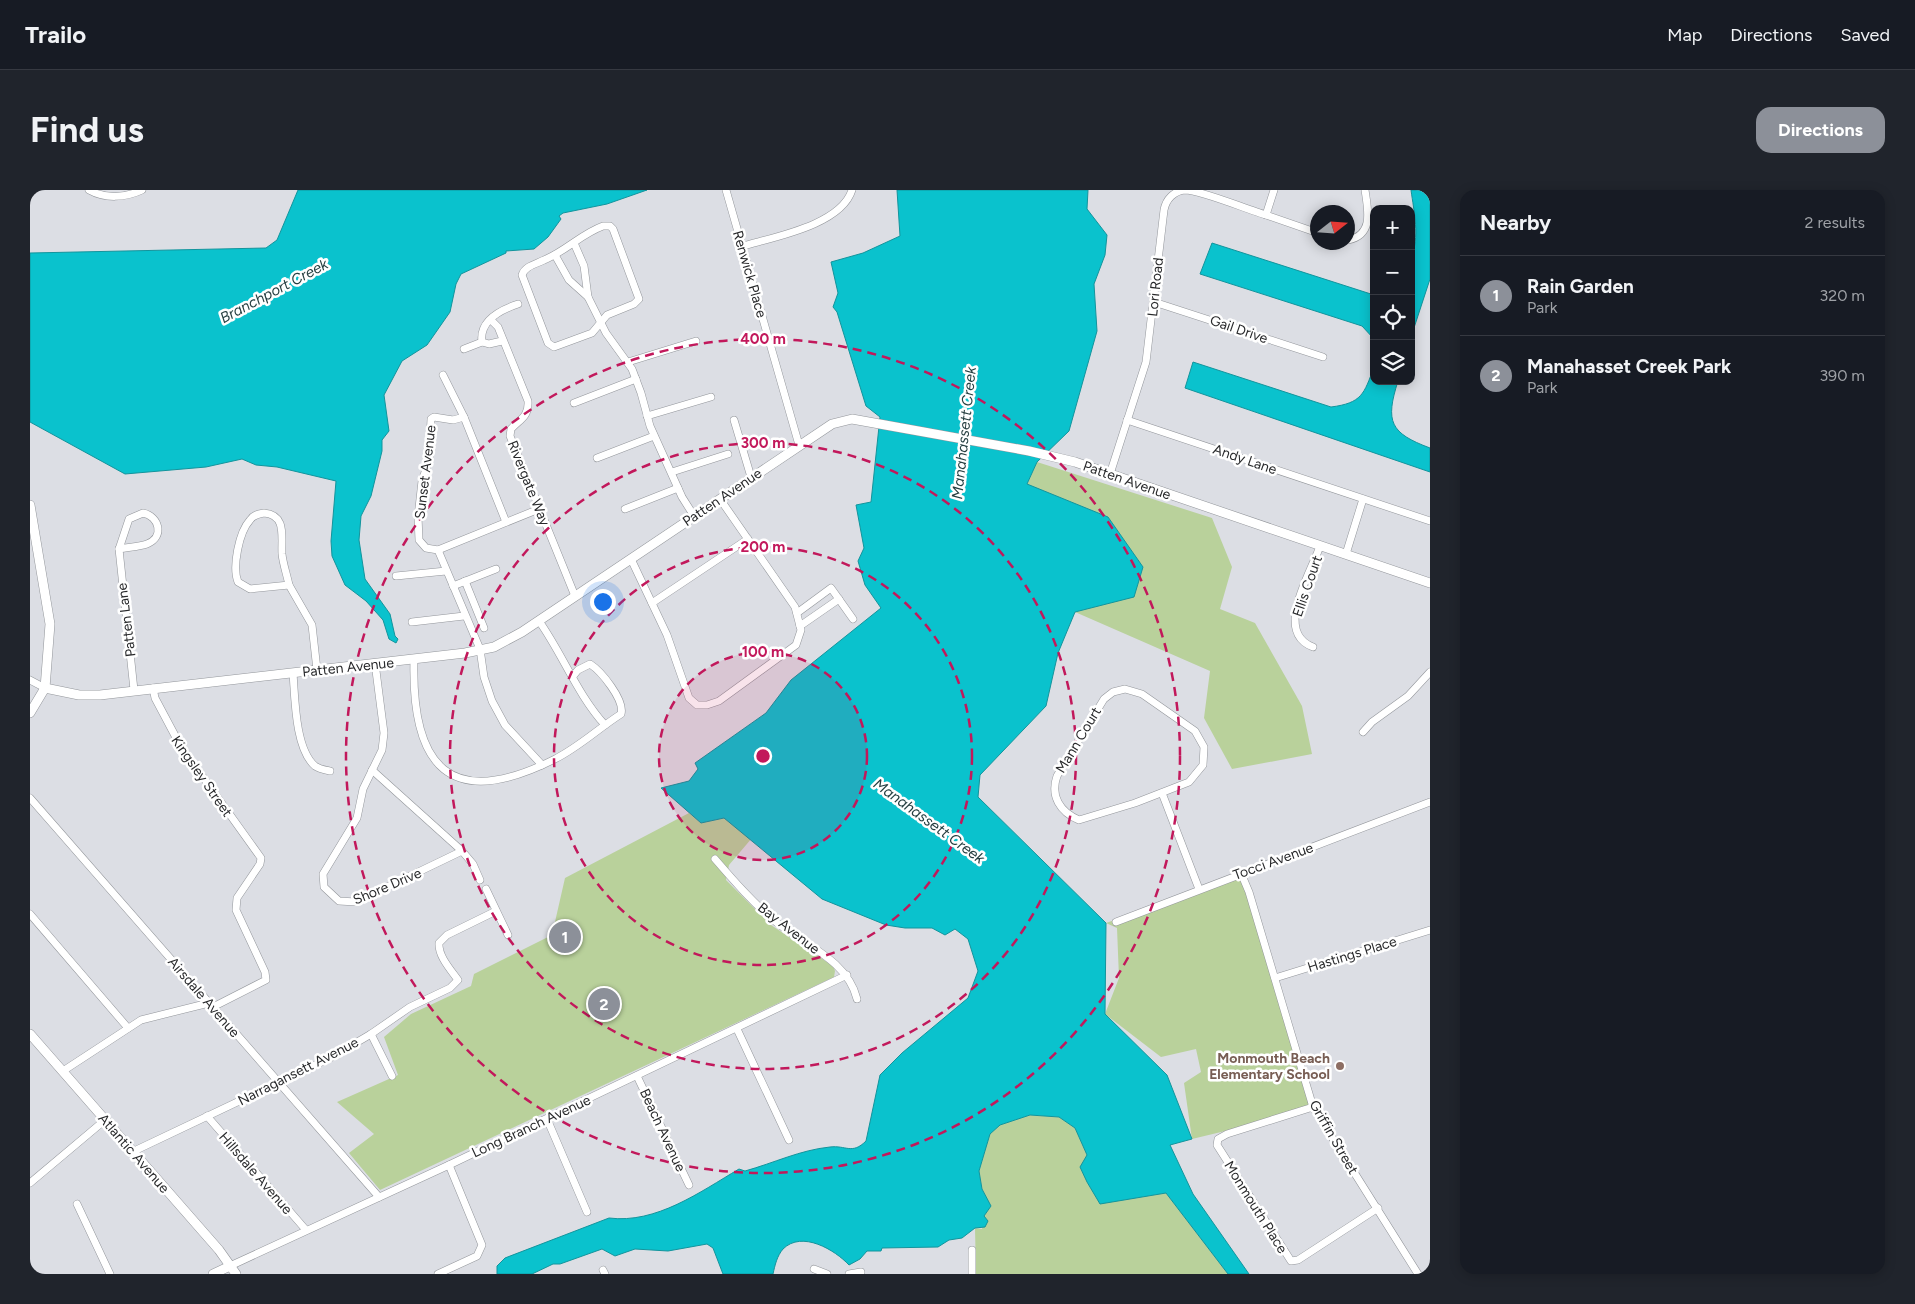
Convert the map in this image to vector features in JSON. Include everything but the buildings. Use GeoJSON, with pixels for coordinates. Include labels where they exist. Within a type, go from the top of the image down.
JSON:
{"type":"FeatureCollection","features":[{"type":"Feature","properties":{"kind":"street"},"geometry":{"type":"LineString","coordinates":[[88,190],[104,197],[128,195],[142,190]]}},
{"type":"Feature","properties":{"kind":"street","name":"Renwick Place"},"geometry":{"type":"LineString","coordinates":[[726,190],[799,446]]}},
{"type":"Feature","properties":{"kind":"street"},"geometry":{"type":"LineString","coordinates":[[743,246],[801,229],[825,218],[844,206],[852,190]]}},
{"type":"Feature","properties":{"kind":"street","name":"Lori Road"},"geometry":{"type":"LineString","coordinates":[[1110,474],[1146,362],[1164,210],[1171,196],[1190,190],[1310,230]]}},
{"type":"Feature","properties":{"kind":"street"},"geometry":{"type":"LineString","coordinates":[[1266,216],[1274,190]]}},
{"type":"Feature","properties":{"kind":"street"},"geometry":{"type":"LineString","coordinates":[[1355,237],[1361,234],[1368,224],[1365,190]]}},
{"type":"Feature","properties":{"kind":"street"},"geometry":{"type":"LineString","coordinates":[[603,226],[610,226],[639,296],[634,304],[607,315],[592,333],[557,347],[548,343],[522,275],[526,269],[555,256],[593,230],[603,226]]}},
{"type":"Feature","properties":{"kind":"street"},"geometry":{"type":"LineString","coordinates":[[574,242],[584,266],[588,297],[600,322],[628,362],[636,379],[654,436],[678,488],[694,516]]}},
{"type":"Feature","properties":{"kind":"street"},"geometry":{"type":"LineString","coordinates":[[555,256],[569,280],[588,297]]}},
{"type":"Feature","properties":{"kind":"street","name":"Gail Drive"},"geometry":{"type":"LineString","coordinates":[[1154,302],[1323,358]]}},
{"type":"Feature","properties":{"kind":"street"},"geometry":{"type":"LineString","coordinates":[[482,342],[481,333],[483,327],[499,311],[518,304]]}},
{"type":"Feature","properties":{"kind":"street","name":"Rivergate Way"},"geometry":{"type":"LineString","coordinates":[[492,320],[498,327],[528,407],[524,418],[511,429],[510,436],[575,596]]}},
{"type":"Feature","properties":{"kind":"street"},"geometry":{"type":"LineString","coordinates":[[464,349],[482,342],[489,344],[502,341]]}},
{"type":"Feature","properties":{"kind":"street"},"geometry":{"type":"LineString","coordinates":[[628,362],[696,342]]}},
{"type":"Feature","properties":{"kind":"street"},"geometry":{"type":"LineString","coordinates":[[443,375],[464,417],[506,522]]}},
{"type":"Feature","properties":{"kind":"street"},"geometry":{"type":"LineString","coordinates":[[574,403],[636,379]]}},
{"type":"Feature","properties":{"kind":"street"},"geometry":{"type":"LineString","coordinates":[[647,416],[711,397]]}},
{"type":"Feature","properties":{"kind":"street","name":"Sunset Avenue"},"geometry":{"type":"LineString","coordinates":[[438,550],[426,548],[419,540],[419,500],[429,460],[430,421],[434,417],[453,420],[464,417]]}},
{"type":"Feature","properties":{"kind":"street","name":"Patten Avenue"},"geometry":{"type":"LineString","coordinates":[[46,688],[79,695],[134,690],[414,659],[480,649],[504,642],[539,621],[835,422],[852,419],[1058,457],[1430,583]]}},
{"type":"Feature","properties":{"kind":"street"},"geometry":{"type":"LineString","coordinates":[[734,420],[751,477]]}},
{"type":"Feature","properties":{"kind":"street","name":"Andy Lane"},"geometry":{"type":"LineString","coordinates":[[1127,420],[1430,521]]}},
{"type":"Feature","properties":{"kind":"street"},"geometry":{"type":"LineString","coordinates":[[597,458],[654,436]]}},
{"type":"Feature","properties":{"kind":"street"},"geometry":{"type":"LineString","coordinates":[[672,472],[728,454]]}},
{"type":"Feature","properties":{"kind":"street"},"geometry":{"type":"LineString","coordinates":[[625,510],[678,488]]}},
{"type":"Feature","properties":{"kind":"street"},"geometry":{"type":"LineString","coordinates":[[631,558],[667,635],[685,692],[697,705],[707,705],[719,701],[796,645],[801,634],[797,612],[720,499]]}},
{"type":"Feature","properties":{"kind":"street"},"geometry":{"type":"LineString","coordinates":[[1346,554],[1363,499]]}},
{"type":"Feature","properties":{"kind":"street"},"geometry":{"type":"LineString","coordinates":[[30,505],[49,612],[50,642],[46,688],[30,713]]}},
{"type":"Feature","properties":{"kind":"street"},"geometry":{"type":"LineString","coordinates":[[539,509],[438,550],[464,616],[480,649],[487,690],[497,712],[542,765]]}},
{"type":"Feature","properties":{"kind":"street","name":"Patten Lane"},"geometry":{"type":"LineString","coordinates":[[119,549],[152,542],[158,528],[155,519],[143,513],[134,515],[127,523],[119,549],[134,690]]}},
{"type":"Feature","properties":{"kind":"street"},"geometry":{"type":"LineString","coordinates":[[289,585],[250,589],[241,585],[237,578],[235,563],[239,548],[247,524],[258,514],[269,513],[278,519],[281,524],[282,554],[289,585],[312,625],[317,670]]}},
{"type":"Feature","properties":{"kind":"street"},"geometry":{"type":"LineString","coordinates":[[652,603],[748,539]]}},
{"type":"Feature","properties":{"kind":"street","name":"Ellis Court"},"geometry":{"type":"LineString","coordinates":[[1313,647],[1300,639],[1294,622],[1296,608],[1320,546]]}},
{"type":"Feature","properties":{"kind":"street"},"geometry":{"type":"LineString","coordinates":[[452,586],[496,569]]}},
{"type":"Feature","properties":{"kind":"street"},"geometry":{"type":"LineString","coordinates":[[396,576],[446,571]]}},
{"type":"Feature","properties":{"kind":"street"},"geometry":{"type":"LineString","coordinates":[[465,581],[484,628]]}},
{"type":"Feature","properties":{"kind":"street"},"geometry":{"type":"LineString","coordinates":[[797,612],[831,588],[853,619]]}},
{"type":"Feature","properties":{"kind":"street"},"geometry":{"type":"LineString","coordinates":[[800,626],[839,599]]}},
{"type":"Feature","properties":{"kind":"street"},"geometry":{"type":"LineString","coordinates":[[412,622],[464,616]]}},
{"type":"Feature","properties":{"kind":"street"},"geometry":{"type":"LineString","coordinates":[[539,621],[573,676],[584,700],[605,725]]}},
{"type":"Feature","properties":{"kind":"street"},"geometry":{"type":"LineString","coordinates":[[414,659],[413,687],[417,716],[429,750],[444,770],[464,780],[479,782],[522,772],[542,765],[567,752],[622,712],[621,704],[610,686],[590,664],[578,670],[573,676]]}},
{"type":"Feature","properties":{"kind":"street","name":"Shore Drive"},"geometry":{"type":"LineString","coordinates":[[375,663],[384,739],[382,750],[363,789],[357,818],[323,874],[324,887],[331,896],[342,902],[356,902],[462,851]]}},
{"type":"Feature","properties":{"kind":"street"},"geometry":{"type":"LineString","coordinates":[[1363,732],[1372,722],[1408,696],[1430,672]]}},
{"type":"Feature","properties":{"kind":"street"},"geometry":{"type":"LineString","coordinates":[[292,673],[301,745],[312,763],[318,768],[330,771]]}},
{"type":"Feature","properties":{"kind":"street"},"geometry":{"type":"LineString","coordinates":[[30,680],[46,688]]}},
{"type":"Feature","properties":{"kind":"street","name":"Kingsley Street"},"geometry":{"type":"LineString","coordinates":[[153,688],[155,698],[180,745],[261,858],[260,864],[237,898],[236,910],[265,972],[266,980],[211,1005]]}},
{"type":"Feature","properties":{"kind":"street","name":"Mann Court"},"geometry":{"type":"LineString","coordinates":[[1125,689],[1142,694],[1192,729],[1202,742],[1205,754],[1200,772],[1189,782],[1162,793],[1084,820],[1067,813],[1058,802],[1054,786],[1058,772],[1096,710],[1112,692],[1125,689]]}},
{"type":"Feature","properties":{"kind":"street"},"geometry":{"type":"LineString","coordinates":[[372,770],[462,851],[472,864],[480,880]]}},
{"type":"Feature","properties":{"kind":"street"},"geometry":{"type":"LineString","coordinates":[[1162,793],[1199,889]]}},
{"type":"Feature","properties":{"kind":"street","name":"Airsdale Avenue"},"geometry":{"type":"LineString","coordinates":[[30,798],[379,1197]]}},
{"type":"Feature","properties":{"kind":"street","name":"Tocci Avenue"},"geometry":{"type":"LineString","coordinates":[[1116,922],[1430,802]]}},
{"type":"Feature","properties":{"kind":"street","name":"Bay Avenue"},"geometry":{"type":"LineString","coordinates":[[715,859],[736,884],[776,922],[837,965],[848,975],[854,986],[857,999]]}},
{"type":"Feature","properties":{"kind":"street","name":"Griffin Street"},"geometry":{"type":"LineString","coordinates":[[1241,873],[1275,978],[1313,1107],[1418,1274]]}},
{"type":"Feature","properties":{"kind":"street"},"geometry":{"type":"LineString","coordinates":[[486,889],[508,935]]}},
{"type":"Feature","properties":{"kind":"street","name":"Narragansett Avenue"},"geometry":{"type":"LineString","coordinates":[[132,1152],[330,1058],[371,1034],[399,1013],[450,988],[458,980],[438,948],[439,943],[448,934],[496,911]]}},
{"type":"Feature","properties":{"kind":"street"},"geometry":{"type":"LineString","coordinates":[[30,914],[128,1028]]}},
{"type":"Feature","properties":{"kind":"street","name":"Hastings Place"},"geometry":{"type":"LineString","coordinates":[[1275,978],[1430,930]]}},
{"type":"Feature","properties":{"kind":"street","name":"Long Branch Avenue"},"geometry":{"type":"LineString","coordinates":[[213,1274],[547,1119],[848,975]]}},
{"type":"Feature","properties":{"kind":"street"},"geometry":{"type":"LineString","coordinates":[[63,1071],[148,1017],[211,1005]]}},
{"type":"Feature","properties":{"kind":"street"},"geometry":{"type":"LineString","coordinates":[[737,1029],[789,1140]]}},
{"type":"Feature","properties":{"kind":"street","name":"Atlantic Avenue"},"geometry":{"type":"LineString","coordinates":[[30,1034],[236,1274]]}},
{"type":"Feature","properties":{"kind":"street"},"geometry":{"type":"LineString","coordinates":[[371,1034],[392,1076]]}},
{"type":"Feature","properties":{"kind":"street","name":"Beach Avenue"},"geometry":{"type":"LineString","coordinates":[[637,1076],[689,1185]]}},
{"type":"Feature","properties":{"kind":"street","name":"Monmouth Place"},"geometry":{"type":"LineString","coordinates":[[1313,1107],[1228,1134],[1217,1141],[1218,1148],[1290,1261],[1298,1260],[1378,1208]]}},
{"type":"Feature","properties":{"kind":"street","name":"Hillsdale Avenue"},"geometry":{"type":"LineString","coordinates":[[207,1116],[306,1230]]}},
{"type":"Feature","properties":{"kind":"street"},"geometry":{"type":"LineString","coordinates":[[547,1119],[587,1212]]}},
{"type":"Feature","properties":{"kind":"street"},"geometry":{"type":"LineString","coordinates":[[30,1184],[105,1120]]}},
{"type":"Feature","properties":{"kind":"street"},"geometry":{"type":"LineString","coordinates":[[438,1274],[477,1256],[481,1251],[481,1239],[449,1165]]}},
{"type":"Feature","properties":{"kind":"street"},"geometry":{"type":"LineString","coordinates":[[77,1204],[110,1274]]}},
{"type":"Feature","properties":{"kind":"street"},"geometry":{"type":"LineString","coordinates":[[972,1250],[972,1274]]}},
{"type":"Feature","properties":{"kind":"street"},"geometry":{"type":"LineString","coordinates":[[814,1268],[827,1274]]}},
{"type":"Feature","properties":{"kind":"street"},"geometry":{"type":"LineString","coordinates":[[849,1274],[860,1271]]}},
{"type":"Feature","properties":{"kind":"green space"},"geometry":{"type":"Polygon","coordinates":[[[1037,462],[1212,518],[1232,567],[1220,609],[1255,623],[1302,706],[1312,754],[1232,769],[1204,718],[1210,671],[1075,612],[1134,596],[1143,567],[1108,517],[1027,485],[1037,462]]]}},
{"type":"Feature","properties":{"kind":"green space"},"geometry":{"type":"Polygon","coordinates":[[[689,813],[701,823],[724,818],[752,838],[729,865],[726,880],[771,925],[833,966],[835,971],[834,977],[380,1190],[349,1153],[374,1134],[337,1102],[398,1075],[384,1037],[411,1014],[471,986],[474,974],[552,935],[565,878],[689,813]]]}},
{"type":"Feature","properties":{"kind":"green space"},"geometry":{"type":"Polygon","coordinates":[[[1243,875],[1312,1110],[1192,1139],[1184,1083],[1201,1072],[1196,1049],[1161,1057],[1105,1014],[1119,978],[1117,928],[1106,923],[1243,875]]]}},
{"type":"Feature","properties":{"kind":"green space"},"geometry":{"type":"Polygon","coordinates":[[[1030,1115],[1059,1117],[1075,1128],[1087,1155],[1087,1182],[1100,1203],[1166,1193],[1228,1274],[976,1274],[975,1228],[982,1229],[984,1216],[991,1206],[982,1189],[979,1171],[990,1134],[1000,1125],[1030,1115]]]}},
{"type":"Feature","properties":{"kind":"water","name":"Branchport Creek"},"geometry":{"type":"Polygon","coordinates":[[[298,190],[647,190],[607,204],[563,213],[559,216],[561,219],[548,237],[534,249],[506,251],[506,253],[461,274],[456,284],[450,312],[427,345],[402,361],[384,395],[389,431],[382,440],[382,451],[371,496],[361,516],[359,540],[365,579],[390,614],[395,636],[398,639],[396,643],[389,639],[383,620],[366,601],[345,585],[332,556],[331,541],[336,481],[277,467],[256,465],[242,459],[206,467],[125,474],[30,422],[30,253],[266,248],[277,240],[298,190]]]}},
{"type":"Feature","properties":{"kind":"water","name":"Manahassett Creek"},"geometry":{"type":"Polygon","coordinates":[[[897,190],[1088,190],[1087,209],[1107,235],[1105,255],[1094,284],[1097,331],[1069,431],[1037,462],[1027,484],[1108,517],[1143,567],[1134,597],[1075,612],[1058,653],[1046,706],[980,775],[978,797],[1106,923],[1105,1014],[1167,1075],[1192,1139],[1170,1145],[1193,1194],[1249,1274],[1228,1274],[1166,1193],[1100,1204],[1080,1167],[1087,1155],[1075,1128],[1059,1117],[1030,1115],[1000,1125],[990,1134],[979,1171],[982,1189],[991,1206],[984,1216],[988,1221],[985,1227],[975,1228],[962,1238],[949,1240],[938,1247],[882,1248],[881,1251],[867,1251],[860,1259],[849,1265],[827,1248],[818,1244],[799,1241],[783,1249],[775,1264],[773,1274],[723,1274],[713,1248],[707,1244],[668,1251],[635,1249],[615,1256],[602,1249],[560,1264],[553,1264],[532,1274],[497,1274],[497,1266],[505,1258],[609,1218],[626,1219],[661,1211],[693,1196],[739,1169],[745,1171],[819,1149],[836,1147],[857,1148],[866,1141],[880,1075],[902,1053],[968,998],[978,971],[968,939],[955,929],[945,935],[932,928],[905,928],[886,925],[822,899],[724,818],[701,823],[661,788],[689,781],[698,769],[695,763],[766,713],[791,680],[881,608],[865,585],[858,561],[864,548],[856,505],[871,502],[880,417],[866,406],[837,312],[833,307],[838,293],[831,262],[863,253],[900,236],[897,190]]]}},
{"type":"Feature","properties":{"kind":"water"},"geometry":{"type":"Polygon","coordinates":[[[1411,190],[1430,190],[1430,279],[1415,325],[1416,233],[1415,205],[1413,205],[1411,190]]]}},
{"type":"Feature","properties":{"kind":"water"},"geometry":{"type":"Polygon","coordinates":[[[1212,243],[1370,294],[1370,335],[1362,326],[1200,274],[1212,243]]]}},
{"type":"Feature","properties":{"kind":"water"},"geometry":{"type":"Polygon","coordinates":[[[1193,362],[1331,407],[1356,400],[1364,390],[1370,377],[1370,385],[1397,385],[1392,407],[1394,424],[1406,437],[1430,448],[1430,472],[1185,388],[1193,362]]]}},
{"type":"Feature","properties":{"kind":"place","name":"Rain Garden"},"geometry":{"type":"Point","coordinates":[565,937]}},
{"type":"Feature","properties":{"kind":"place","name":"Manahasset Creek Park"},"geometry":{"type":"Point","coordinates":[604,1004]}},
{"type":"Feature","properties":{"kind":"place","name":"Monmouth Beach Elementary School"},"geometry":{"type":"Point","coordinates":[1340,1066]}}]}
